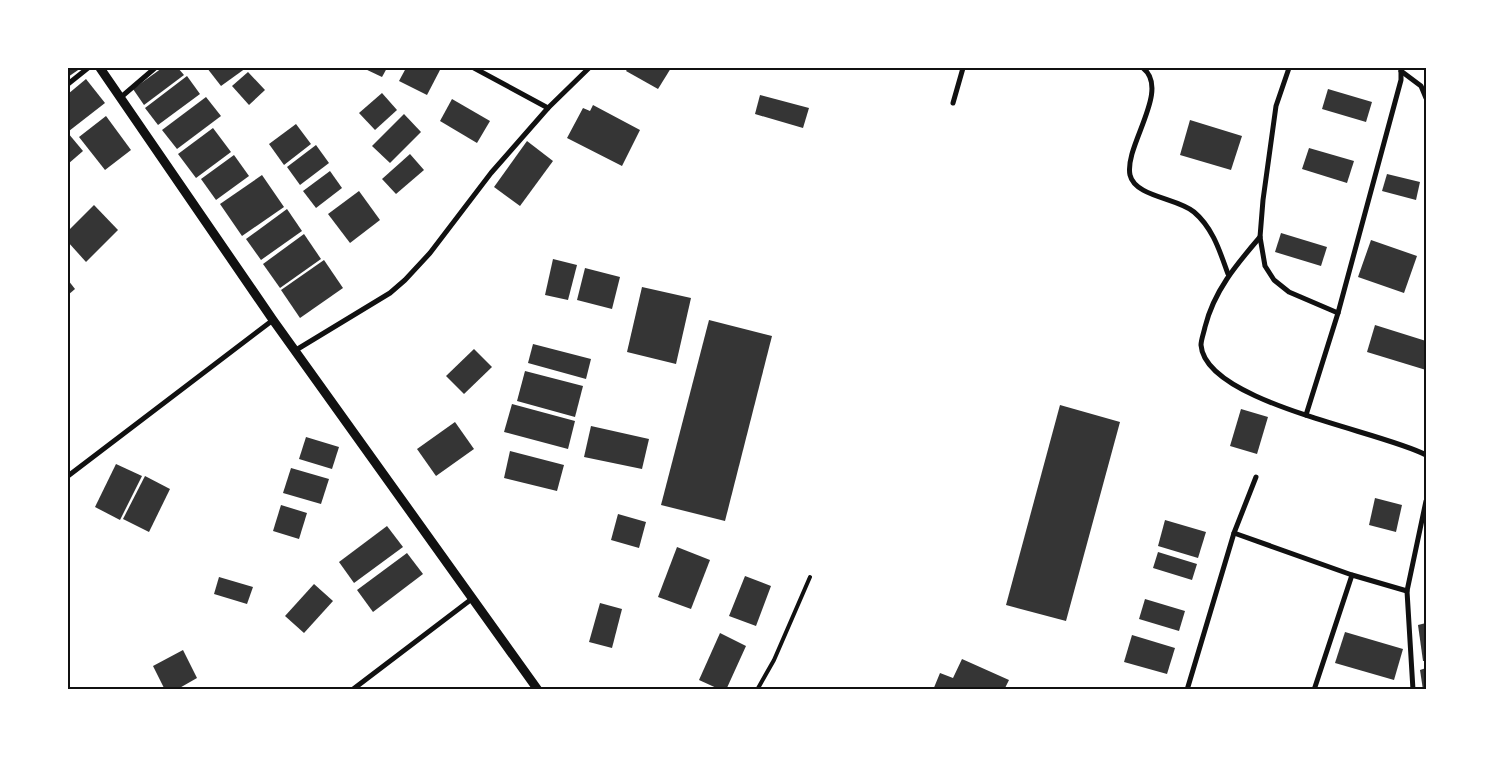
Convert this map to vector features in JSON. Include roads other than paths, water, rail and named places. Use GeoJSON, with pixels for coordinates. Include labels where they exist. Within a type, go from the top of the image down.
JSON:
{"type":"FeatureCollection","features":[{"type":"Feature","properties":{"kind":"street"},"geometry":{"type":"LineString","coordinates":[[68,84],[88,68]]}},
{"type":"Feature","properties":{"kind":"street"},"geometry":{"type":"LineString","coordinates":[[100,68],[273,320],[538,690]]}},
{"type":"Feature","properties":{"kind":"street"},"geometry":{"type":"LineString","coordinates":[[120,98],[155,68]]}},
{"type":"Feature","properties":{"kind":"street"},"geometry":{"type":"LineString","coordinates":[[474,68],[548,108]]}},
{"type":"Feature","properties":{"kind":"street"},"geometry":{"type":"LineString","coordinates":[[296,350],[390,293],[406,280],[430,253],[491,173],[548,108],[589,68]]}},
{"type":"Feature","properties":{"kind":"street"},"geometry":{"type":"LineString","coordinates":[[953,103],[963,68]]}},
{"type":"Feature","properties":{"kind":"street"},"geometry":{"type":"LineString","coordinates":[[1143,68],[1149,73],[1152,86],[1148,106],[1132,156],[1130,174],[1132,181],[1143,190],[1182,204],[1200,217],[1217,242],[1228,274]]}},
{"type":"Feature","properties":{"kind":"street"},"geometry":{"type":"LineString","coordinates":[[1289,68],[1276,106],[1260,237],[1265,266],[1274,280],[1290,292],[1338,312]]}},
{"type":"Feature","properties":{"kind":"street"},"geometry":{"type":"LineString","coordinates":[[1306,414],[1338,312],[1401,80],[1401,69]]}},
{"type":"Feature","properties":{"kind":"street"},"geometry":{"type":"LineString","coordinates":[[1401,69],[1421,86],[1426,98]]}},
{"type":"Feature","properties":{"kind":"street"},"geometry":{"type":"LineString","coordinates":[[1260,237],[1228,274],[1209,309],[1201,345],[1205,359],[1213,369],[1234,384],[1263,400],[1426,455]]}},
{"type":"Feature","properties":{"kind":"street"},"geometry":{"type":"LineString","coordinates":[[68,476],[273,320]]}},
{"type":"Feature","properties":{"kind":"street"},"geometry":{"type":"LineString","coordinates":[[1187,690],[1234,533],[1256,477]]}},
{"type":"Feature","properties":{"kind":"street"},"geometry":{"type":"LineString","coordinates":[[1413,690],[1407,591],[1426,501]]}},
{"type":"Feature","properties":{"kind":"street"},"geometry":{"type":"LineString","coordinates":[[1234,533],[1352,575],[1407,591]]}},
{"type":"Feature","properties":{"kind":"street"},"geometry":{"type":"LineString","coordinates":[[1314,690],[1352,575]]}},
{"type":"Feature","properties":{"kind":"street"},"geometry":{"type":"LineString","coordinates":[[352,690],[473,598]]}},
{"type":"Feature","properties":{"kind":"lane"},"geometry":{"type":"LineString","coordinates":[[757,690],[774,660],[810,577]]}}]}
